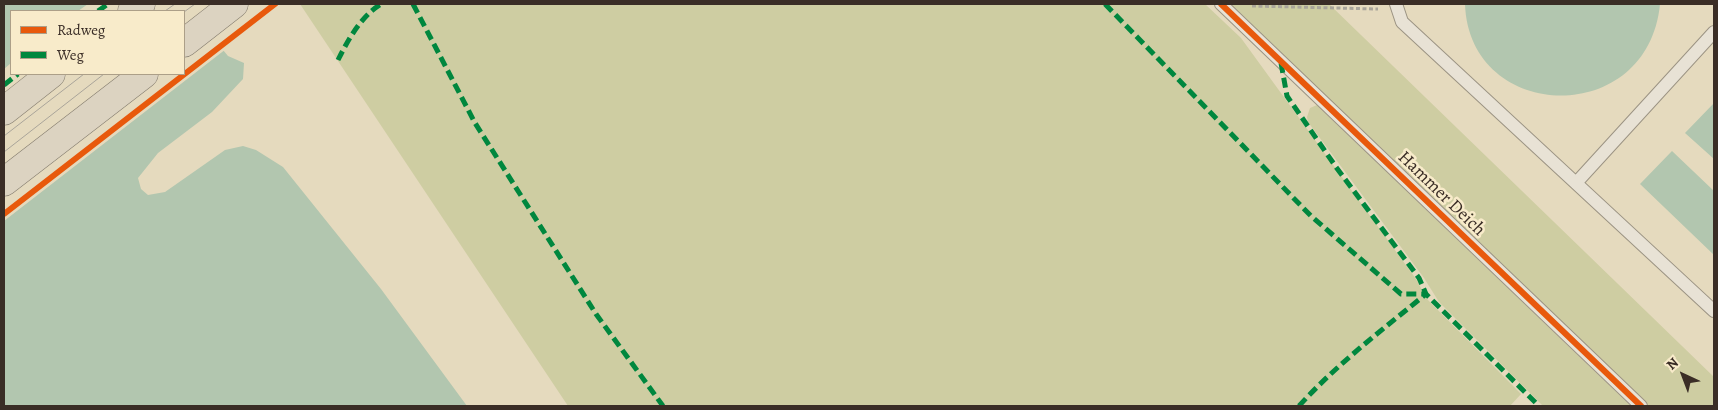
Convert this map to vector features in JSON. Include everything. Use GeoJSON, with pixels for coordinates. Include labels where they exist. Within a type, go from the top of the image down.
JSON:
{"type":"FeatureCollection","features":[{"type":"Feature","properties":{"kind":"highway"},"geometry":{"type":"LineString","coordinates":[[185,42],[234,4]]}},
{"type":"Feature","properties":{"kind":"highway"},"geometry":{"type":"LineString","coordinates":[[4,111],[50,75]]}},
{"type":"Feature","properties":{"kind":"highway"},"geometry":{"type":"LineString","coordinates":[[4,182],[143,75]]}},
{"type":"Feature","properties":{"kind":"lane","name":"Hammer Deich"},"geometry":{"type":"LineString","coordinates":[[1221,4],[1640,406]]}},
{"type":"Feature","properties":{"kind":"lane"},"geometry":{"type":"LineString","coordinates":[[1396,7],[1402,22],[1714,312]]}},
{"type":"Feature","properties":{"kind":"lane"},"geometry":{"type":"LineString","coordinates":[[1576,183],[1714,32]]}},
{"type":"Feature","properties":{"kind":"path"},"geometry":{"type":"LineString","coordinates":[[1233,15],[1247,6],[1396,7]]}},
{"type":"Feature","properties":{"kind":"shaded area"},"geometry":{"type":"Polygon","coordinates":[[[4,4],[185,4],[228,56],[244,63],[243,79],[212,112],[158,153],[138,178],[141,189],[148,195],[165,192],[225,150],[243,146],[256,150],[283,167],[381,289],[467,406],[4,406],[4,4]]]}},
{"type":"Feature","properties":{"kind":"shaded area"},"geometry":{"type":"Polygon","coordinates":[[[300,4],[1205,4],[1241,38],[1416,279],[1427,299],[1521,394],[1510,406],[568,406],[300,4]]]}},
{"type":"Feature","properties":{"kind":"shaded area"},"geometry":{"type":"Polygon","coordinates":[[[1230,4],[1329,4],[1714,377],[1714,406],[1648,406],[1230,4]]]}},
{"type":"Feature","properties":{"kind":"shaded area"},"geometry":{"type":"Polygon","coordinates":[[[1465,4],[1660,4],[1648,45],[1625,73],[1594,90],[1560,96],[1525,89],[1495,72],[1474,43],[1465,4]]]}},
{"type":"Feature","properties":{"kind":"shaded area"},"geometry":{"type":"Polygon","coordinates":[[[1714,103],[1714,159],[1685,133],[1714,103]]]}},
{"type":"Feature","properties":{"kind":"shaded area"},"geometry":{"type":"Polygon","coordinates":[[[1317,105],[1631,406],[1543,406],[1439,302],[1424,278],[1308,122],[1307,117],[1310,108],[1317,105]]]}},
{"type":"Feature","properties":{"kind":"shaded area"},"geometry":{"type":"Polygon","coordinates":[[[1672,151],[1714,191],[1714,255],[1640,184],[1672,151]]]}},
{"type":"Feature","properties":{"kind":"pier"},"geometry":{"type":"Polygon","coordinates":[[[88,4],[188,4],[226,49],[4,221],[4,69],[10,64],[10,75],[185,75],[185,10],[79,10],[88,4]]]}},
{"type":"Feature","properties":{"kind":"tram line"},"geometry":{"type":"LineString","coordinates":[[166,10],[175,4]]}},
{"type":"Feature","properties":{"kind":"tram line"},"geometry":{"type":"LineString","coordinates":[[185,11],[195,4]]}},
{"type":"Feature","properties":{"kind":"tram line"},"geometry":{"type":"LineString","coordinates":[[4,136],[83,75]]}},
{"type":"Feature","properties":{"kind":"tram line"},"geometry":{"type":"LineString","coordinates":[[4,152],[103,75]]}},
{"type":"Feature","properties":{"kind":"marked path"},"geometry":{"type":"LineString","coordinates":[[99,10],[108,4]]}},
{"type":"Feature","properties":{"kind":"marked path"},"geometry":{"type":"LineString","coordinates":[[338,60],[361,22],[381,4]]}},
{"type":"Feature","properties":{"kind":"marked path"},"geometry":{"type":"LineString","coordinates":[[413,4],[475,123],[596,314],[663,406]]}},
{"type":"Feature","properties":{"kind":"marked path"},"geometry":{"type":"LineString","coordinates":[[1105,4],[1311,216],[1401,294],[1426,294]]}},
{"type":"Feature","properties":{"kind":"marked path"},"geometry":{"type":"LineString","coordinates":[[1281,63],[1287,96],[1336,167],[1419,278],[1426,294],[1539,406]]}},
{"type":"Feature","properties":{"kind":"marked path"},"geometry":{"type":"LineString","coordinates":[[4,85],[17,75]]}},
{"type":"Feature","properties":{"kind":"marked path"},"geometry":{"type":"LineString","coordinates":[[1299,406],[1344,362],[1426,294]]}},
{"type":"Feature","properties":{"kind":"cycle path"},"geometry":{"type":"LineString","coordinates":[[185,74],[275,4]]}},
{"type":"Feature","properties":{"kind":"cycle path"},"geometry":{"type":"LineString","coordinates":[[1221,4],[1641,406]]}},
{"type":"Feature","properties":{"kind":"cycle path"},"geometry":{"type":"LineString","coordinates":[[4,214],[183,75]]}}]}
